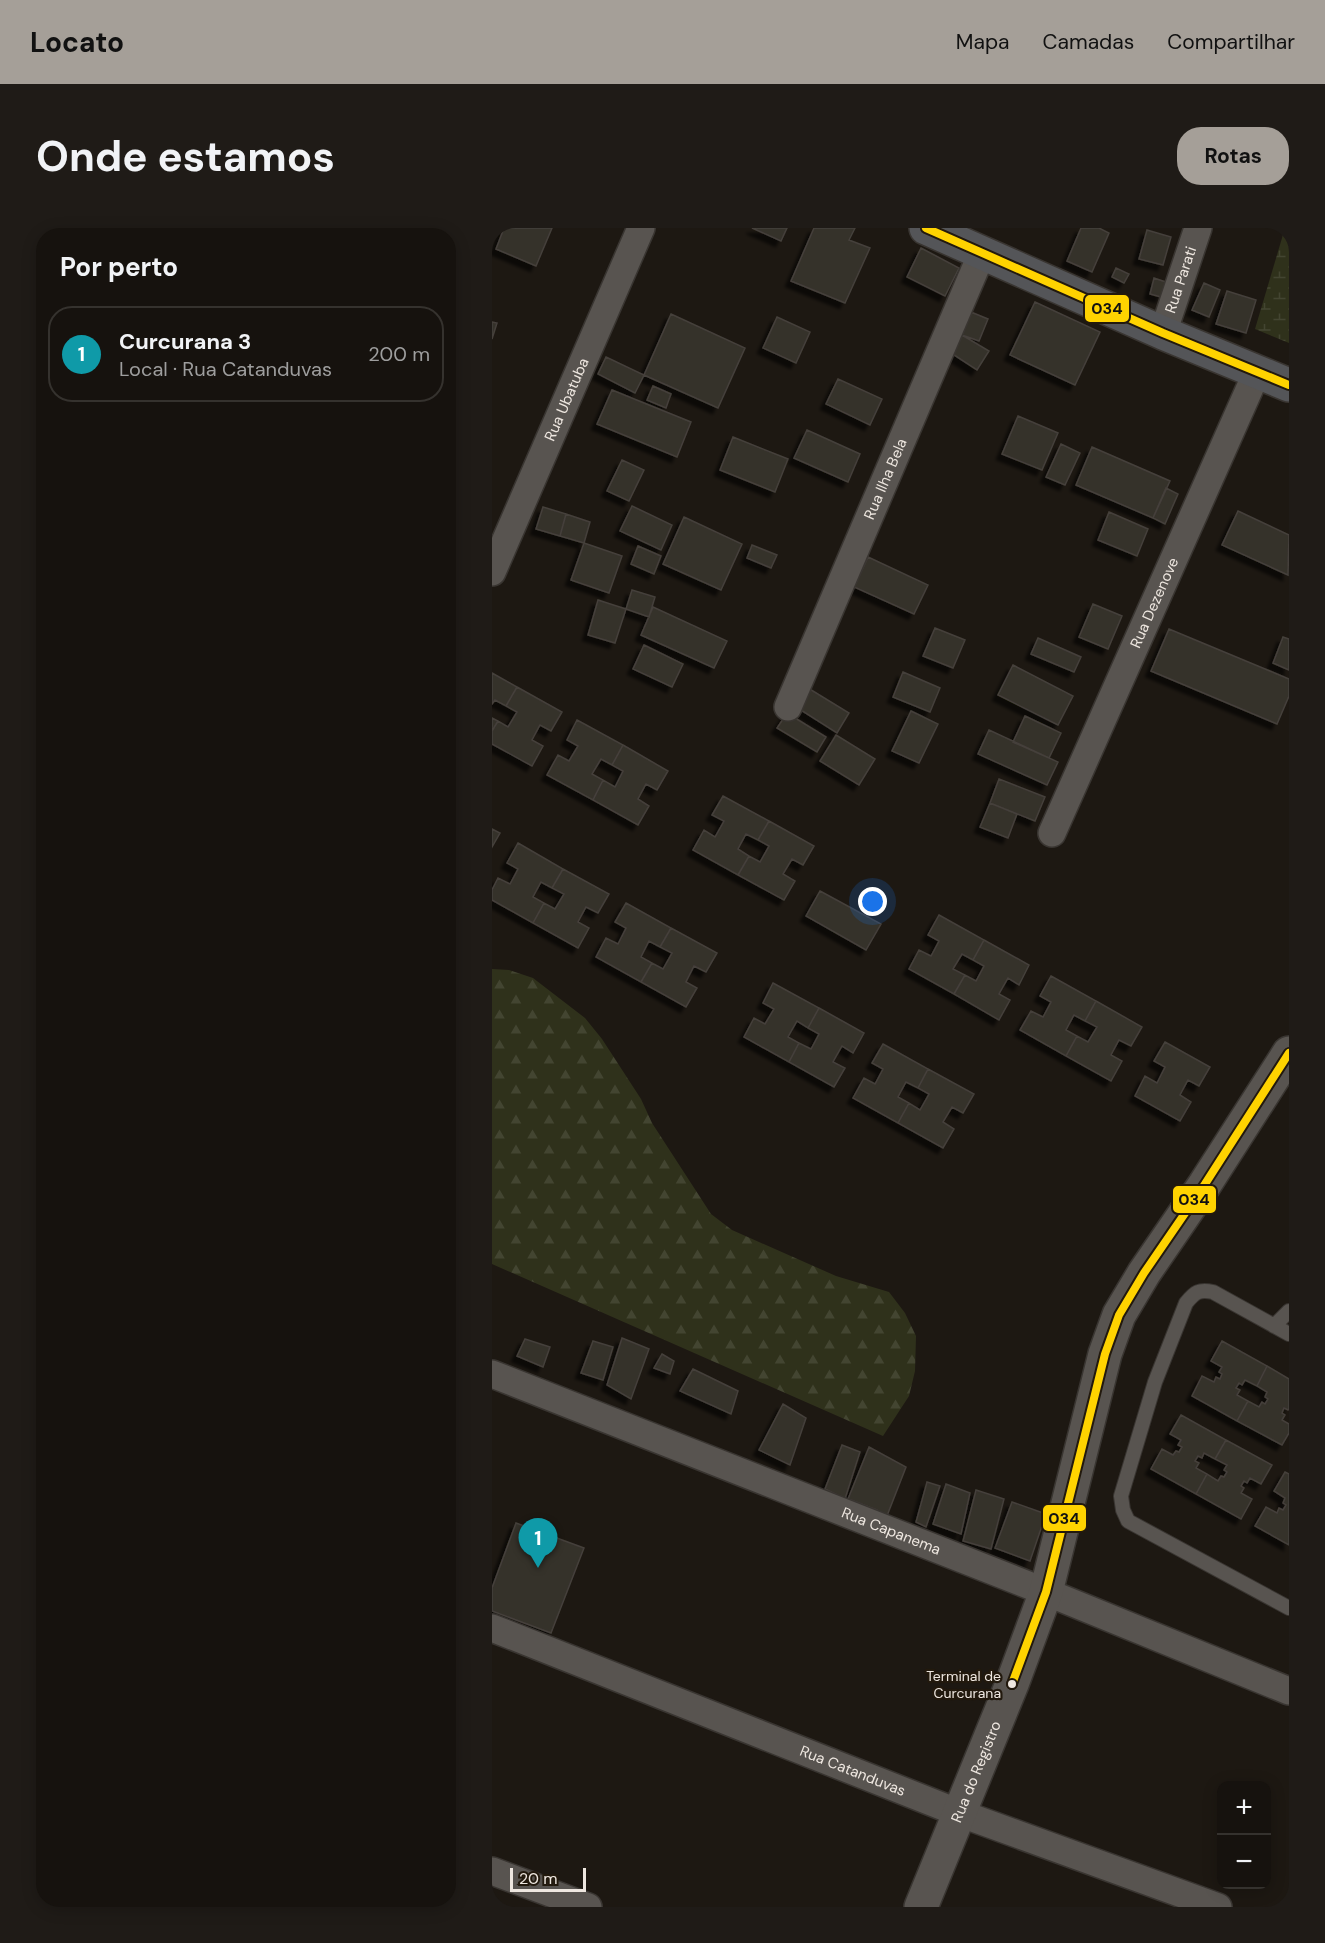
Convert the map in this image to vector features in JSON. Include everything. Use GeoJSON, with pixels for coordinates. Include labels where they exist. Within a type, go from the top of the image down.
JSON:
{"type":"FeatureCollection","features":[{"type":"Feature","properties":{"kind":"main road"},"geometry":{"type":"LineString","coordinates":[[926,228],[974,242],[1163,333],[1289,386]]}},
{"type":"Feature","properties":{"kind":"street","name":"Rua Ubatuba"},"geometry":{"type":"LineString","coordinates":[[492,572],[641,228]]}},
{"type":"Feature","properties":{"kind":"street","name":"Rua Parati"},"geometry":{"type":"LineString","coordinates":[[1163,333],[1198,228]]}},
{"type":"Feature","properties":{"kind":"street","name":"Rua Ilha Bela"},"geometry":{"type":"LineString","coordinates":[[788,707],[974,242]]}},
{"type":"Feature","properties":{"kind":"street","name":"Rua Dezenove"},"geometry":{"type":"LineString","coordinates":[[1052,833],[1257,372]]}},
{"type":"Feature","properties":{"kind":"street","name":"Rua do Registro"},"geometry":{"type":"LineString","coordinates":[[921,1907],[1012,1684],[1046,1592],[1105,1354],[1119,1315],[1144,1273],[1205,1185],[1289,1053]]}},
{"type":"Feature","properties":{"kind":"street","name":"Rua Capanema"},"geometry":{"type":"LineString","coordinates":[[492,1374],[1046,1592],[1289,1691]]}},
{"type":"Feature","properties":{"kind":"street","name":"Rua Catanduvas"},"geometry":{"type":"LineString","coordinates":[[492,1628],[959,1813],[1218,1907]]}},
{"type":"Feature","properties":{"kind":"street"},"geometry":{"type":"LineString","coordinates":[[492,1871],[588,1907]]}},
{"type":"Feature","properties":{"kind":"lane"},"geometry":{"type":"LineString","coordinates":[[1289,1335],[1213,1293],[1203,1290],[1194,1293],[1186,1303],[1155,1382],[1121,1496],[1123,1510],[1128,1521],[1289,1608]]}},
{"type":"Feature","properties":{"kind":"lane"},"geometry":{"type":"LineString","coordinates":[[1274,1326],[1289,1311]]}},
{"type":"Feature","properties":{"kind":"green space"},"geometry":{"type":"Polygon","coordinates":[[[1285,228],[1289,228],[1289,343],[1255,329],[1285,228]]]}},
{"type":"Feature","properties":{"kind":"green space"},"geometry":{"type":"Polygon","coordinates":[[[492,969],[509,970],[533,978],[585,1018],[602,1039],[641,1099],[652,1123],[711,1214],[732,1230],[836,1276],[889,1292],[905,1313],[916,1336],[915,1371],[909,1396],[883,1436],[492,1264],[492,969]]]}},
{"type":"Feature","properties":{"kind":"building"},"geometry":{"type":"Polygon","coordinates":[[[504,228],[552,228],[536,266],[496,249],[504,228]]]}},
{"type":"Feature","properties":{"kind":"building"},"geometry":{"type":"Polygon","coordinates":[[[752,228],[787,228],[781,241],[752,228]]]}},
{"type":"Feature","properties":{"kind":"building"},"geometry":{"type":"Polygon","coordinates":[[[814,228],[855,228],[849,240],[870,248],[845,303],[791,281],[814,228]]]}},
{"type":"Feature","properties":{"kind":"building"},"geometry":{"type":"Polygon","coordinates":[[[1081,228],[1099,228],[1109,233],[1092,272],[1067,261],[1081,228]]]}},
{"type":"Feature","properties":{"kind":"building"},"geometry":{"type":"Polygon","coordinates":[[[1147,230],[1171,237],[1163,265],[1139,259],[1147,230]]]}},
{"type":"Feature","properties":{"kind":"building"},"geometry":{"type":"Polygon","coordinates":[[[921,248],[959,268],[945,296],[907,277],[921,248]]]}},
{"type":"Feature","properties":{"kind":"building"},"geometry":{"type":"Polygon","coordinates":[[[1116,268],[1129,274],[1124,283],[1112,277],[1116,268]]]}},
{"type":"Feature","properties":{"kind":"building"},"geometry":{"type":"Polygon","coordinates":[[[1154,278],[1166,282],[1161,297],[1150,294],[1154,278]]]}},
{"type":"Feature","properties":{"kind":"building"},"geometry":{"type":"Polygon","coordinates":[[[1204,283],[1220,290],[1209,317],[1192,310],[1204,283]]]}},
{"type":"Feature","properties":{"kind":"building"},"geometry":{"type":"Polygon","coordinates":[[[1227,291],[1256,300],[1246,333],[1216,324],[1227,291]]]}},
{"type":"Feature","properties":{"kind":"building"},"geometry":{"type":"Polygon","coordinates":[[[1035,302],[1100,332],[1075,385],[1010,355],[1035,302]]]}},
{"type":"Feature","properties":{"kind":"building"},"geometry":{"type":"Polygon","coordinates":[[[971,312],[988,319],[979,341],[962,335],[971,312]]]}},
{"type":"Feature","properties":{"kind":"building"},"geometry":{"type":"Polygon","coordinates":[[[671,314],[745,348],[718,408],[644,375],[671,314]]]}},
{"type":"Feature","properties":{"kind":"building"},"geometry":{"type":"Polygon","coordinates":[[[777,317],[810,332],[796,363],[763,348],[777,317]]]}},
{"type":"Feature","properties":{"kind":"building"},"geometry":{"type":"Polygon","coordinates":[[[492,322],[497,323],[492,339],[492,322]]]}},
{"type":"Feature","properties":{"kind":"building"},"geometry":{"type":"Polygon","coordinates":[[[962,335],[989,351],[977,370],[951,353],[962,335]]]}},
{"type":"Feature","properties":{"kind":"building"},"geometry":{"type":"Polygon","coordinates":[[[606,357],[644,375],[635,393],[598,374],[606,357]]]}},
{"type":"Feature","properties":{"kind":"building"},"geometry":{"type":"Polygon","coordinates":[[[838,379],[882,399],[870,425],[826,404],[838,379]]]}},
{"type":"Feature","properties":{"kind":"building"},"geometry":{"type":"Polygon","coordinates":[[[653,386],[671,394],[666,408],[647,400],[653,386]]]}},
{"type":"Feature","properties":{"kind":"building"},"geometry":{"type":"Polygon","coordinates":[[[612,390],[691,422],[677,457],[597,424],[612,390]]]}},
{"type":"Feature","properties":{"kind":"building"},"geometry":{"type":"Polygon","coordinates":[[[1018,416],[1058,433],[1042,470],[1002,454],[1018,416]]]}},
{"type":"Feature","properties":{"kind":"building"},"geometry":{"type":"Polygon","coordinates":[[[807,430],[860,454],[848,482],[794,458],[807,430]]]}},
{"type":"Feature","properties":{"kind":"building"},"geometry":{"type":"Polygon","coordinates":[[[733,437],[788,459],[775,492],[720,470],[733,437]]]}},
{"type":"Feature","properties":{"kind":"building"},"geometry":{"type":"Polygon","coordinates":[[[1061,444],[1080,453],[1065,485],[1046,477],[1061,444]]]}},
{"type":"Feature","properties":{"kind":"building"},"geometry":{"type":"Polygon","coordinates":[[[1092,447],[1170,481],[1153,518],[1076,485],[1092,447]]]}},
{"type":"Feature","properties":{"kind":"building"},"geometry":{"type":"Polygon","coordinates":[[[622,460],[644,470],[629,501],[607,491],[622,460]]]}},
{"type":"Feature","properties":{"kind":"building"},"geometry":{"type":"Polygon","coordinates":[[[1166,488],[1178,494],[1165,524],[1153,518],[1166,488]]]}},
{"type":"Feature","properties":{"kind":"building"},"geometry":{"type":"Polygon","coordinates":[[[632,506],[672,525],[661,550],[620,531],[632,506]]]}},
{"type":"Feature","properties":{"kind":"building"},"geometry":{"type":"Polygon","coordinates":[[[543,507],[566,514],[560,536],[536,529],[543,507]]]}},
{"type":"Feature","properties":{"kind":"building"},"geometry":{"type":"Polygon","coordinates":[[[1238,511],[1289,535],[1288,575],[1222,545],[1238,511]]]}},
{"type":"Feature","properties":{"kind":"building"},"geometry":{"type":"Polygon","coordinates":[[[1109,512],[1148,529],[1137,556],[1098,540],[1109,512]]]}},
{"type":"Feature","properties":{"kind":"building"},"geometry":{"type":"Polygon","coordinates":[[[566,514],[590,522],[584,543],[560,536],[566,514]]]}},
{"type":"Feature","properties":{"kind":"building"},"geometry":{"type":"Polygon","coordinates":[[[684,517],[742,544],[721,590],[663,564],[684,517]]]}},
{"type":"Feature","properties":{"kind":"building"},"geometry":{"type":"Polygon","coordinates":[[[584,543],[622,556],[609,593],[571,580],[584,543]]]}},
{"type":"Feature","properties":{"kind":"building"},"geometry":{"type":"Polygon","coordinates":[[[752,545],[777,555],[771,568],[747,558],[752,545]]]}},
{"type":"Feature","properties":{"kind":"building"},"geometry":{"type":"Polygon","coordinates":[[[638,546],[661,556],[654,574],[631,564],[638,546]]]}},
{"type":"Feature","properties":{"kind":"building"},"geometry":{"type":"Polygon","coordinates":[[[868,557],[928,585],[914,614],[854,587],[868,557]]]}},
{"type":"Feature","properties":{"kind":"building"},"geometry":{"type":"Polygon","coordinates":[[[632,590],[655,597],[649,617],[626,609],[632,590]]]}},
{"type":"Feature","properties":{"kind":"building"},"geometry":{"type":"Polygon","coordinates":[[[598,600],[626,609],[615,643],[588,635],[598,600]]]}},
{"type":"Feature","properties":{"kind":"building"},"geometry":{"type":"Polygon","coordinates":[[[1093,604],[1122,616],[1108,649],[1079,637],[1093,604]]]}},
{"type":"Feature","properties":{"kind":"building"},"geometry":{"type":"Polygon","coordinates":[[[653,607],[727,641],[714,668],[641,635],[653,607]]]}},
{"type":"Feature","properties":{"kind":"building"},"geometry":{"type":"Polygon","coordinates":[[[935,628],[965,640],[953,668],[923,656],[935,628]]]}},
{"type":"Feature","properties":{"kind":"building"},"geometry":{"type":"Polygon","coordinates":[[[1169,629],[1289,679],[1289,696],[1277,724],[1151,671],[1169,629]]]}},
{"type":"Feature","properties":{"kind":"building"},"geometry":{"type":"Polygon","coordinates":[[[1283,637],[1289,639],[1289,670],[1273,663],[1283,637]]]}},
{"type":"Feature","properties":{"kind":"building"},"geometry":{"type":"Polygon","coordinates":[[[1038,638],[1081,657],[1074,672],[1031,654],[1038,638]]]}},
{"type":"Feature","properties":{"kind":"building"},"geometry":{"type":"Polygon","coordinates":[[[644,645],[683,664],[672,687],[633,669],[644,645]]]}},
{"type":"Feature","properties":{"kind":"building"},"geometry":{"type":"Polygon","coordinates":[[[1013,665],[1073,696],[1058,725],[998,695],[1013,665]]]}},
{"type":"Feature","properties":{"kind":"building"},"geometry":{"type":"Polygon","coordinates":[[[903,672],[940,688],[930,712],[893,697],[903,672]]]}},
{"type":"Feature","properties":{"kind":"building"},"geometry":{"type":"Polygon","coordinates":[[[492,673],[517,687],[506,706],[495,700],[492,704],[492,673]]]}},
{"type":"Feature","properties":{"kind":"building"},"geometry":{"type":"Polygon","coordinates":[[[517,687],[562,712],[551,731],[540,725],[532,740],[543,746],[532,766],[492,744],[492,731],[498,721],[508,727],[517,712],[506,706],[517,687]]]}},
{"type":"Feature","properties":{"kind":"building"},"geometry":{"type":"Polygon","coordinates":[[[808,688],[849,713],[837,733],[796,707],[808,688]]]}},
{"type":"Feature","properties":{"kind":"building"},"geometry":{"type":"Polygon","coordinates":[[[911,711],[938,724],[919,763],[892,751],[911,711]]]}},
{"type":"Feature","properties":{"kind":"building"},"geometry":{"type":"Polygon","coordinates":[[[787,713],[826,737],[817,752],[777,728],[787,713]]]}},
{"type":"Feature","properties":{"kind":"building"},"geometry":{"type":"Polygon","coordinates":[[[1025,716],[1061,733],[1049,758],[1013,742],[1025,716]]]}},
{"type":"Feature","properties":{"kind":"building"},"geometry":{"type":"Polygon","coordinates":[[[492,718],[498,721],[492,731],[492,718]]]}},
{"type":"Feature","properties":{"kind":"building"},"geometry":{"type":"Polygon","coordinates":[[[577,720],[623,745],[612,765],[601,759],[592,774],[603,780],[593,800],[547,775],[558,755],[569,761],[578,746],[567,740],[577,720]]]}},
{"type":"Feature","properties":{"kind":"building"},"geometry":{"type":"Polygon","coordinates":[[[989,730],[1058,762],[1047,785],[978,754],[989,730]]]}},
{"type":"Feature","properties":{"kind":"building"},"geometry":{"type":"Polygon","coordinates":[[[836,735],[875,759],[859,785],[820,761],[836,735]]]}},
{"type":"Feature","properties":{"kind":"building"},"geometry":{"type":"Polygon","coordinates":[[[623,745],[668,771],[657,790],[646,784],[638,799],[649,806],[638,825],[593,800],[603,780],[615,787],[623,771],[612,765],[623,745]]]}},
{"type":"Feature","properties":{"kind":"building"},"geometry":{"type":"Polygon","coordinates":[[[999,779],[1045,797],[1035,821],[990,803],[999,779]]]}},
{"type":"Feature","properties":{"kind":"building"},"geometry":{"type":"Polygon","coordinates":[[[723,796],[769,821],[758,840],[746,834],[738,849],[749,856],[738,875],[693,850],[704,830],[715,837],[724,821],[712,815],[723,796]]]}},
{"type":"Feature","properties":{"kind":"building"},"geometry":{"type":"Polygon","coordinates":[[[990,803],[1017,814],[1008,838],[980,827],[990,803]]]}},
{"type":"Feature","properties":{"kind":"building"},"geometry":{"type":"Polygon","coordinates":[[[769,821],[814,846],[803,865],[792,859],[783,874],[795,881],[784,900],[738,875],[749,856],[760,862],[769,846],[758,840],[769,821]]]}},
{"type":"Feature","properties":{"kind":"building"},"geometry":{"type":"Polygon","coordinates":[[[492,829],[500,833],[492,847],[492,829]]]}},
{"type":"Feature","properties":{"kind":"building"},"geometry":{"type":"Polygon","coordinates":[[[518,843],[563,869],[552,888],[541,882],[533,897],[544,903],[533,923],[492,900],[492,890],[498,878],[510,884],[518,869],[507,863],[518,843]]]}},
{"type":"Feature","properties":{"kind":"building"},"geometry":{"type":"Polygon","coordinates":[[[563,869],[609,894],[598,913],[586,907],[578,922],[589,928],[578,948],[533,923],[544,903],[555,909],[564,894],[552,888],[563,869]]]}},
{"type":"Feature","properties":{"kind":"building"},"geometry":{"type":"Polygon","coordinates":[[[820,891],[881,924],[866,950],[806,916],[820,891]]]}},
{"type":"Feature","properties":{"kind":"building"},"geometry":{"type":"Polygon","coordinates":[[[626,903],[671,928],[660,947],[649,941],[641,957],[652,963],[641,982],[596,957],[606,938],[618,944],[626,928],[615,922],[626,903]]]}},
{"type":"Feature","properties":{"kind":"building"},"geometry":{"type":"Polygon","coordinates":[[[939,915],[984,940],[973,960],[962,954],[953,969],[965,975],[954,994],[909,969],[919,950],[931,956],[939,941],[928,935],[939,915]]]}},
{"type":"Feature","properties":{"kind":"building"},"geometry":{"type":"Polygon","coordinates":[[[671,928],[717,953],[706,972],[694,966],[686,982],[697,988],[686,1007],[641,982],[652,963],[663,969],[672,953],[660,947],[671,928]]]}},
{"type":"Feature","properties":{"kind":"building"},"geometry":{"type":"Polygon","coordinates":[[[984,940],[1029,965],[1019,985],[1008,978],[999,994],[1010,1000],[999,1020],[954,994],[965,975],[976,981],[984,966],[973,960],[984,940]]]}},
{"type":"Feature","properties":{"kind":"building"},"geometry":{"type":"Polygon","coordinates":[[[1051,976],[1096,1001],[1085,1021],[1074,1015],[1066,1030],[1077,1036],[1066,1056],[1020,1030],[1031,1011],[1043,1017],[1051,1002],[1040,996],[1051,976]]]}},
{"type":"Feature","properties":{"kind":"building"},"geometry":{"type":"Polygon","coordinates":[[[773,983],[819,1008],[808,1028],[797,1021],[788,1037],[799,1043],[789,1062],[744,1037],[754,1018],[765,1024],[774,1009],[763,1003],[773,983]]]}},
{"type":"Feature","properties":{"kind":"building"},"geometry":{"type":"Polygon","coordinates":[[[1096,1001],[1142,1027],[1131,1046],[1119,1040],[1111,1055],[1122,1061],[1111,1081],[1066,1056],[1077,1036],[1088,1042],[1097,1027],[1085,1021],[1096,1001]]]}},
{"type":"Feature","properties":{"kind":"building"},"geometry":{"type":"Polygon","coordinates":[[[819,1008],[864,1033],[853,1053],[842,1046],[833,1062],[845,1068],[834,1087],[789,1062],[799,1043],[811,1049],[819,1034],[808,1028],[819,1008]]]}},
{"type":"Feature","properties":{"kind":"building"},"geometry":{"type":"Polygon","coordinates":[[[1165,1042],[1210,1067],[1199,1086],[1188,1080],[1180,1095],[1191,1102],[1180,1121],[1135,1096],[1145,1076],[1157,1083],[1165,1067],[1154,1061],[1165,1042]]]}},
{"type":"Feature","properties":{"kind":"building"},"geometry":{"type":"Polygon","coordinates":[[[883,1044],[928,1069],[918,1088],[906,1082],[898,1097],[909,1103],[898,1123],[853,1098],[864,1078],[875,1084],[883,1069],[872,1063],[883,1044]]]}},
{"type":"Feature","properties":{"kind":"building"},"geometry":{"type":"Polygon","coordinates":[[[928,1069],[974,1094],[963,1113],[952,1107],[943,1122],[954,1129],[943,1148],[898,1123],[909,1103],[920,1110],[929,1094],[918,1088],[928,1069]]]}},
{"type":"Feature","properties":{"kind":"building"},"geometry":{"type":"Polygon","coordinates":[[[622,1338],[649,1349],[631,1399],[607,1385],[622,1338]]]}},
{"type":"Feature","properties":{"kind":"building"},"geometry":{"type":"Polygon","coordinates":[[[525,1339],[550,1347],[543,1367],[517,1356],[525,1339]]]}},
{"type":"Feature","properties":{"kind":"building"},"geometry":{"type":"Polygon","coordinates":[[[593,1341],[613,1347],[603,1380],[581,1373],[593,1341]]]}},
{"type":"Feature","properties":{"kind":"building"},"geometry":{"type":"Polygon","coordinates":[[[1222,1341],[1267,1366],[1257,1386],[1245,1380],[1236,1388],[1240,1390],[1237,1395],[1248,1401],[1237,1421],[1192,1396],[1202,1376],[1214,1382],[1216,1377],[1220,1379],[1222,1374],[1219,1372],[1222,1367],[1211,1361],[1222,1341]]]}},
{"type":"Feature","properties":{"kind":"building"},"geometry":{"type":"Polygon","coordinates":[[[662,1354],[674,1361],[670,1374],[654,1368],[662,1354]]]}},
{"type":"Feature","properties":{"kind":"building"},"geometry":{"type":"Polygon","coordinates":[[[1267,1366],[1289,1379],[1289,1408],[1288,1410],[1284,1408],[1282,1413],[1285,1415],[1282,1420],[1289,1424],[1289,1433],[1282,1445],[1237,1421],[1248,1401],[1259,1407],[1268,1399],[1265,1397],[1267,1392],[1257,1386],[1267,1366]]]}},
{"type":"Feature","properties":{"kind":"building"},"geometry":{"type":"Polygon","coordinates":[[[693,1369],[738,1391],[731,1414],[680,1391],[693,1369]]]}},
{"type":"Feature","properties":{"kind":"building"},"geometry":{"type":"Polygon","coordinates":[[[783,1404],[806,1418],[790,1465],[759,1450],[783,1404]]]}},
{"type":"Feature","properties":{"kind":"building"},"geometry":{"type":"Polygon","coordinates":[[[1181,1415],[1226,1440],[1215,1459],[1204,1453],[1202,1458],[1198,1456],[1195,1461],[1199,1463],[1196,1468],[1207,1474],[1196,1494],[1151,1469],[1162,1449],[1173,1455],[1182,1447],[1178,1445],[1181,1440],[1170,1434],[1181,1415]]]}},
{"type":"Feature","properties":{"kind":"building"},"geometry":{"type":"Polygon","coordinates":[[[1226,1440],[1272,1465],[1261,1484],[1250,1478],[1241,1486],[1244,1488],[1241,1493],[1252,1499],[1241,1519],[1196,1494],[1207,1474],[1218,1481],[1227,1472],[1224,1470],[1227,1465],[1215,1459],[1226,1440]]]}},
{"type":"Feature","properties":{"kind":"building"},"geometry":{"type":"Polygon","coordinates":[[[842,1445],[860,1452],[845,1499],[825,1489],[842,1445]]]}},
{"type":"Feature","properties":{"kind":"building"},"geometry":{"type":"Polygon","coordinates":[[[869,1447],[906,1467],[885,1521],[876,1517],[877,1510],[848,1499],[869,1447]]]}},
{"type":"Feature","properties":{"kind":"building"},"geometry":{"type":"Polygon","coordinates":[[[1285,1472],[1289,1474],[1289,1545],[1255,1526],[1266,1507],[1277,1513],[1279,1508],[1283,1510],[1286,1505],[1283,1503],[1285,1498],[1274,1491],[1285,1472]]]}},
{"type":"Feature","properties":{"kind":"building"},"geometry":{"type":"Polygon","coordinates":[[[927,1482],[940,1486],[926,1527],[916,1522],[927,1482]]]}},
{"type":"Feature","properties":{"kind":"building"},"geometry":{"type":"Polygon","coordinates":[[[946,1484],[970,1493],[961,1534],[933,1524],[946,1484]]]}},
{"type":"Feature","properties":{"kind":"building"},"geometry":{"type":"Polygon","coordinates":[[[976,1490],[1004,1499],[991,1549],[963,1541],[976,1490]]]}},
{"type":"Feature","properties":{"kind":"building"},"geometry":{"type":"Polygon","coordinates":[[[1012,1502],[1046,1514],[1030,1561],[995,1548],[1012,1502]]]}},
{"type":"Feature","properties":{"kind":"building"},"geometry":{"type":"Polygon","coordinates":[[[516,1523],[584,1548],[551,1633],[492,1611],[492,1588],[516,1523]]]}},
{"type":"Feature","properties":{"kind":"transit line","name":"034"},"geometry":{"type":"LineString","coordinates":[[926,228],[1163,333],[1289,385]]}},
{"type":"Feature","properties":{"kind":"transit line","name":"034"},"geometry":{"type":"LineString","coordinates":[[1012,1684],[1046,1592],[1105,1354],[1119,1315],[1144,1273],[1205,1184],[1289,1053]]}},
{"type":"Feature","properties":{"kind":"place","name":"Curcurana 3"},"geometry":{"type":"Point","coordinates":[538,1568]}},
{"type":"Feature","properties":{"kind":"place","name":"Terminal de Curcurana"},"geometry":{"type":"Point","coordinates":[1012,1684]}}]}
